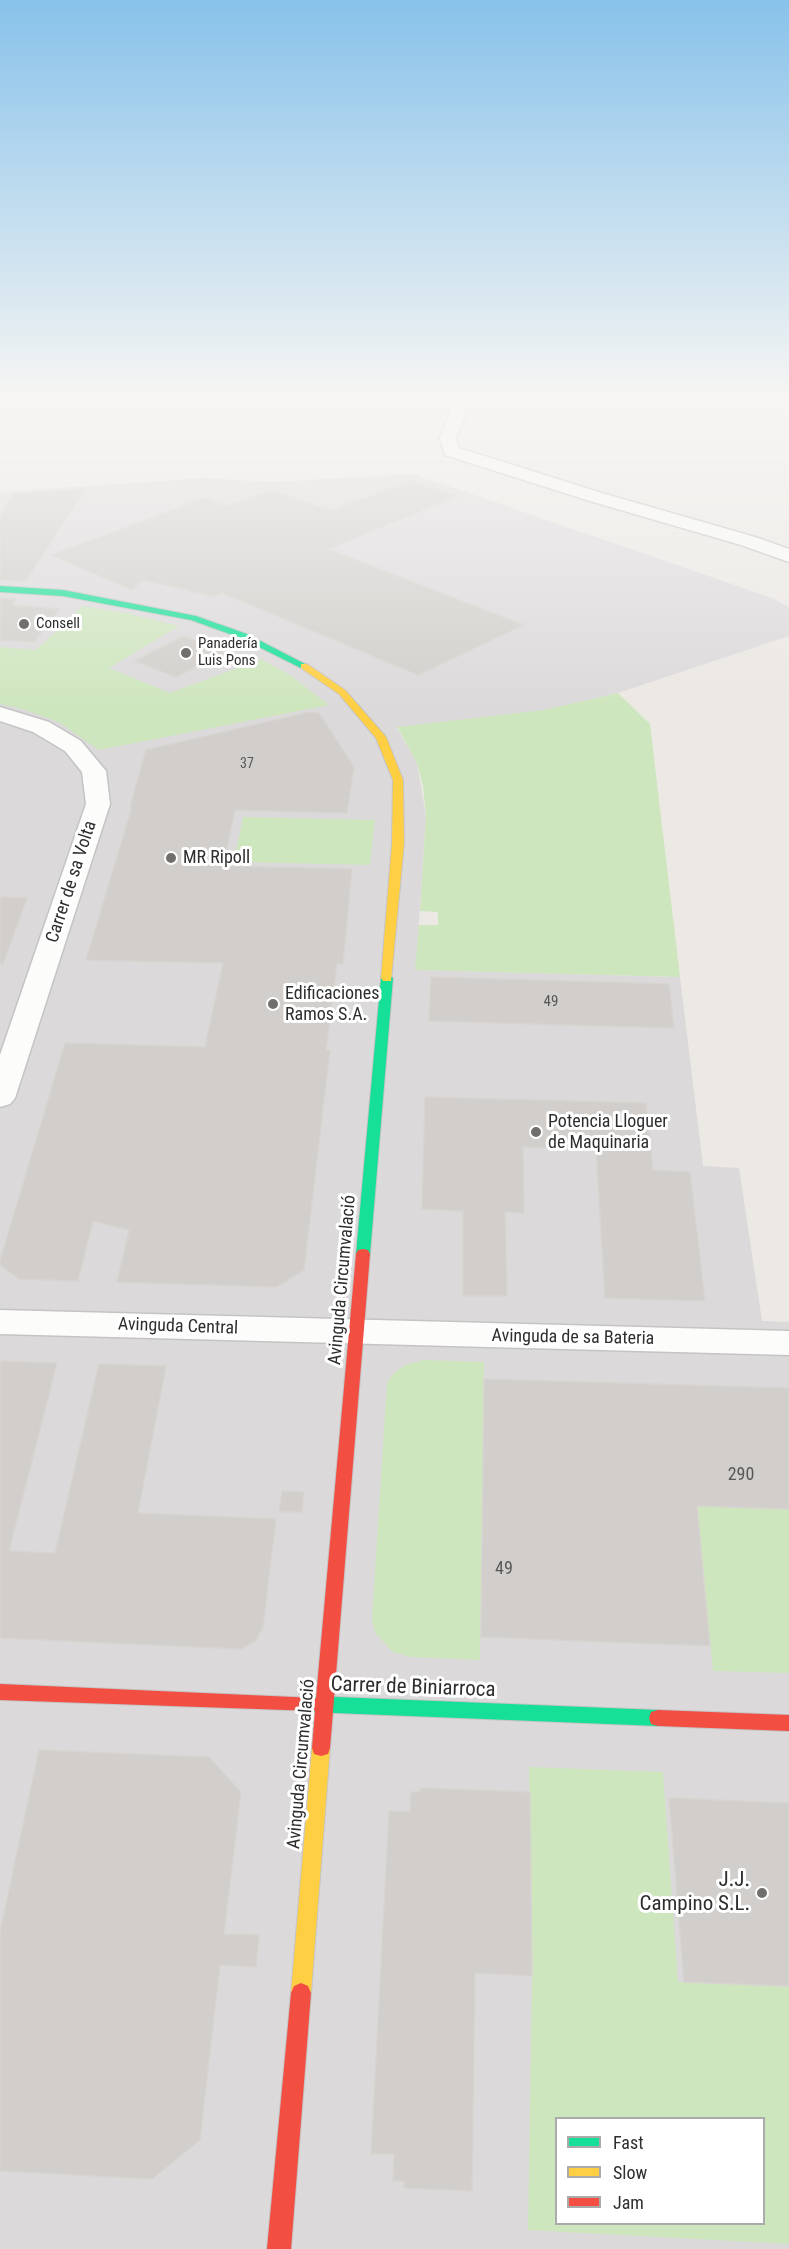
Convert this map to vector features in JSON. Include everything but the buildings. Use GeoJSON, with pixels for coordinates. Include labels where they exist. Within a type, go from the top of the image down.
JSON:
{"type":"FeatureCollection","features":[{"type":"Feature","properties":{"kind":"street"},"geometry":{"type":"LineString","coordinates":[[603,499],[748,541],[789,556]]}},
{"type":"Feature","properties":{"kind":"street","name":"Avinguda Circumvalació"},"geometry":{"type":"LineString","coordinates":[[0,589],[63,593],[193,618],[244,636],[299,662],[342,692],[381,737],[398,780],[398,843],[279,2249]]}},
{"type":"Feature","properties":{"kind":"street","name":"Carrer de sa Volta"},"geometry":{"type":"LineString","coordinates":[[0,714],[41,727],[74,746],[94,771],[98,804],[0,1098]]}},
{"type":"Feature","properties":{"kind":"street","name":"Avinguda Central"},"geometry":{"type":"LineString","coordinates":[[0,1322],[357,1332]]}},
{"type":"Feature","properties":{"kind":"street","name":"Avinguda de sa Bateria"},"geometry":{"type":"LineString","coordinates":[[357,1332],[789,1343]]}},
{"type":"Feature","properties":{"kind":"street","name":"Carrer de Biniarroca"},"geometry":{"type":"LineString","coordinates":[[0,1692],[789,1723]]}},
{"type":"Feature","properties":{"kind":"shaded area"},"geometry":{"type":"Polygon","coordinates":[[[0,499],[486,499],[772,598],[789,607],[789,636],[618,693],[545,710],[397,728],[417,763],[426,816],[416,970],[680,977],[703,1166],[739,1168],[762,1321],[789,1322],[789,2249],[0,2249],[0,499]]]}},
{"type":"Feature","properties":{"kind":"green space"},"geometry":{"type":"Polygon","coordinates":[[[83,606],[126,613],[179,626],[109,668],[170,693],[261,659],[290,675],[329,705],[99,750],[60,723],[26,710],[0,704],[0,647],[36,650],[83,606]]]}},
{"type":"Feature","properties":{"kind":"green space"},"geometry":{"type":"Polygon","coordinates":[[[618,693],[650,724],[680,977],[415,970],[419,925],[438,925],[438,912],[420,911],[426,816],[423,786],[417,763],[397,727],[544,710],[618,693]]]}},
{"type":"Feature","properties":{"kind":"green space"},"geometry":{"type":"Polygon","coordinates":[[[243,817],[375,820],[370,865],[234,862],[243,817]]]}},
{"type":"Feature","properties":{"kind":"green space"},"geometry":{"type":"Polygon","coordinates":[[[423,1360],[484,1362],[480,1660],[411,1657],[393,1652],[375,1633],[372,1619],[387,1383],[394,1373],[405,1365],[423,1360]]]}},
{"type":"Feature","properties":{"kind":"green space"},"geometry":{"type":"Polygon","coordinates":[[[697,1506],[789,1509],[789,1673],[713,1671],[697,1506]]]}},
{"type":"Feature","properties":{"kind":"green space"},"geometry":{"type":"Polygon","coordinates":[[[529,1767],[663,1772],[678,1982],[789,1987],[789,2244],[528,2230],[532,1976],[529,1767]]]}},
{"type":"Feature","properties":{"kind":"traffic: fast"},"geometry":{"type":"LineString","coordinates":[[0,589],[63,593],[193,618],[244,636],[304,666]]}},
{"type":"Feature","properties":{"kind":"traffic: fast"},"geometry":{"type":"LineString","coordinates":[[363,1254],[387,978]]}},
{"type":"Feature","properties":{"kind":"traffic: fast"},"geometry":{"type":"LineString","coordinates":[[311,1704],[658,1718]]}},
{"type":"Feature","properties":{"kind":"traffic: slow"},"geometry":{"type":"LineString","coordinates":[[304,666],[342,692],[381,737],[398,780],[398,843],[387,978]]}},
{"type":"Feature","properties":{"kind":"traffic: slow"},"geometry":{"type":"LineString","coordinates":[[301,1993],[321,1748]]}},
{"type":"Feature","properties":{"kind":"traffic: jam"},"geometry":{"type":"LineString","coordinates":[[321,1748],[363,1254]]}},
{"type":"Feature","properties":{"kind":"traffic: jam"},"geometry":{"type":"LineString","coordinates":[[0,1692],[311,1704]]}},
{"type":"Feature","properties":{"kind":"traffic: jam"},"geometry":{"type":"LineString","coordinates":[[658,1718],[789,1723]]}},
{"type":"Feature","properties":{"kind":"traffic: jam"},"geometry":{"type":"LineString","coordinates":[[279,2249],[301,1993]]}},
{"type":"Feature","properties":{"kind":"place","name":"Consell"},"geometry":{"type":"Point","coordinates":[24,624]}},
{"type":"Feature","properties":{"kind":"place","name":"Panadería Luis Pons"},"geometry":{"type":"Point","coordinates":[186,653]}},
{"type":"Feature","properties":{"kind":"place","name":"MR Ripoll"},"geometry":{"type":"Point","coordinates":[171,858]}},
{"type":"Feature","properties":{"kind":"place","name":"Edificaciones Ramos S.A."},"geometry":{"type":"Point","coordinates":[273,1004]}},
{"type":"Feature","properties":{"kind":"place","name":"Potencia Lloguer de Maquinaria"},"geometry":{"type":"Point","coordinates":[536,1132]}},
{"type":"Feature","properties":{"kind":"place","name":"J.J. Campino S.L."},"geometry":{"type":"Point","coordinates":[762,1893]}}]}
